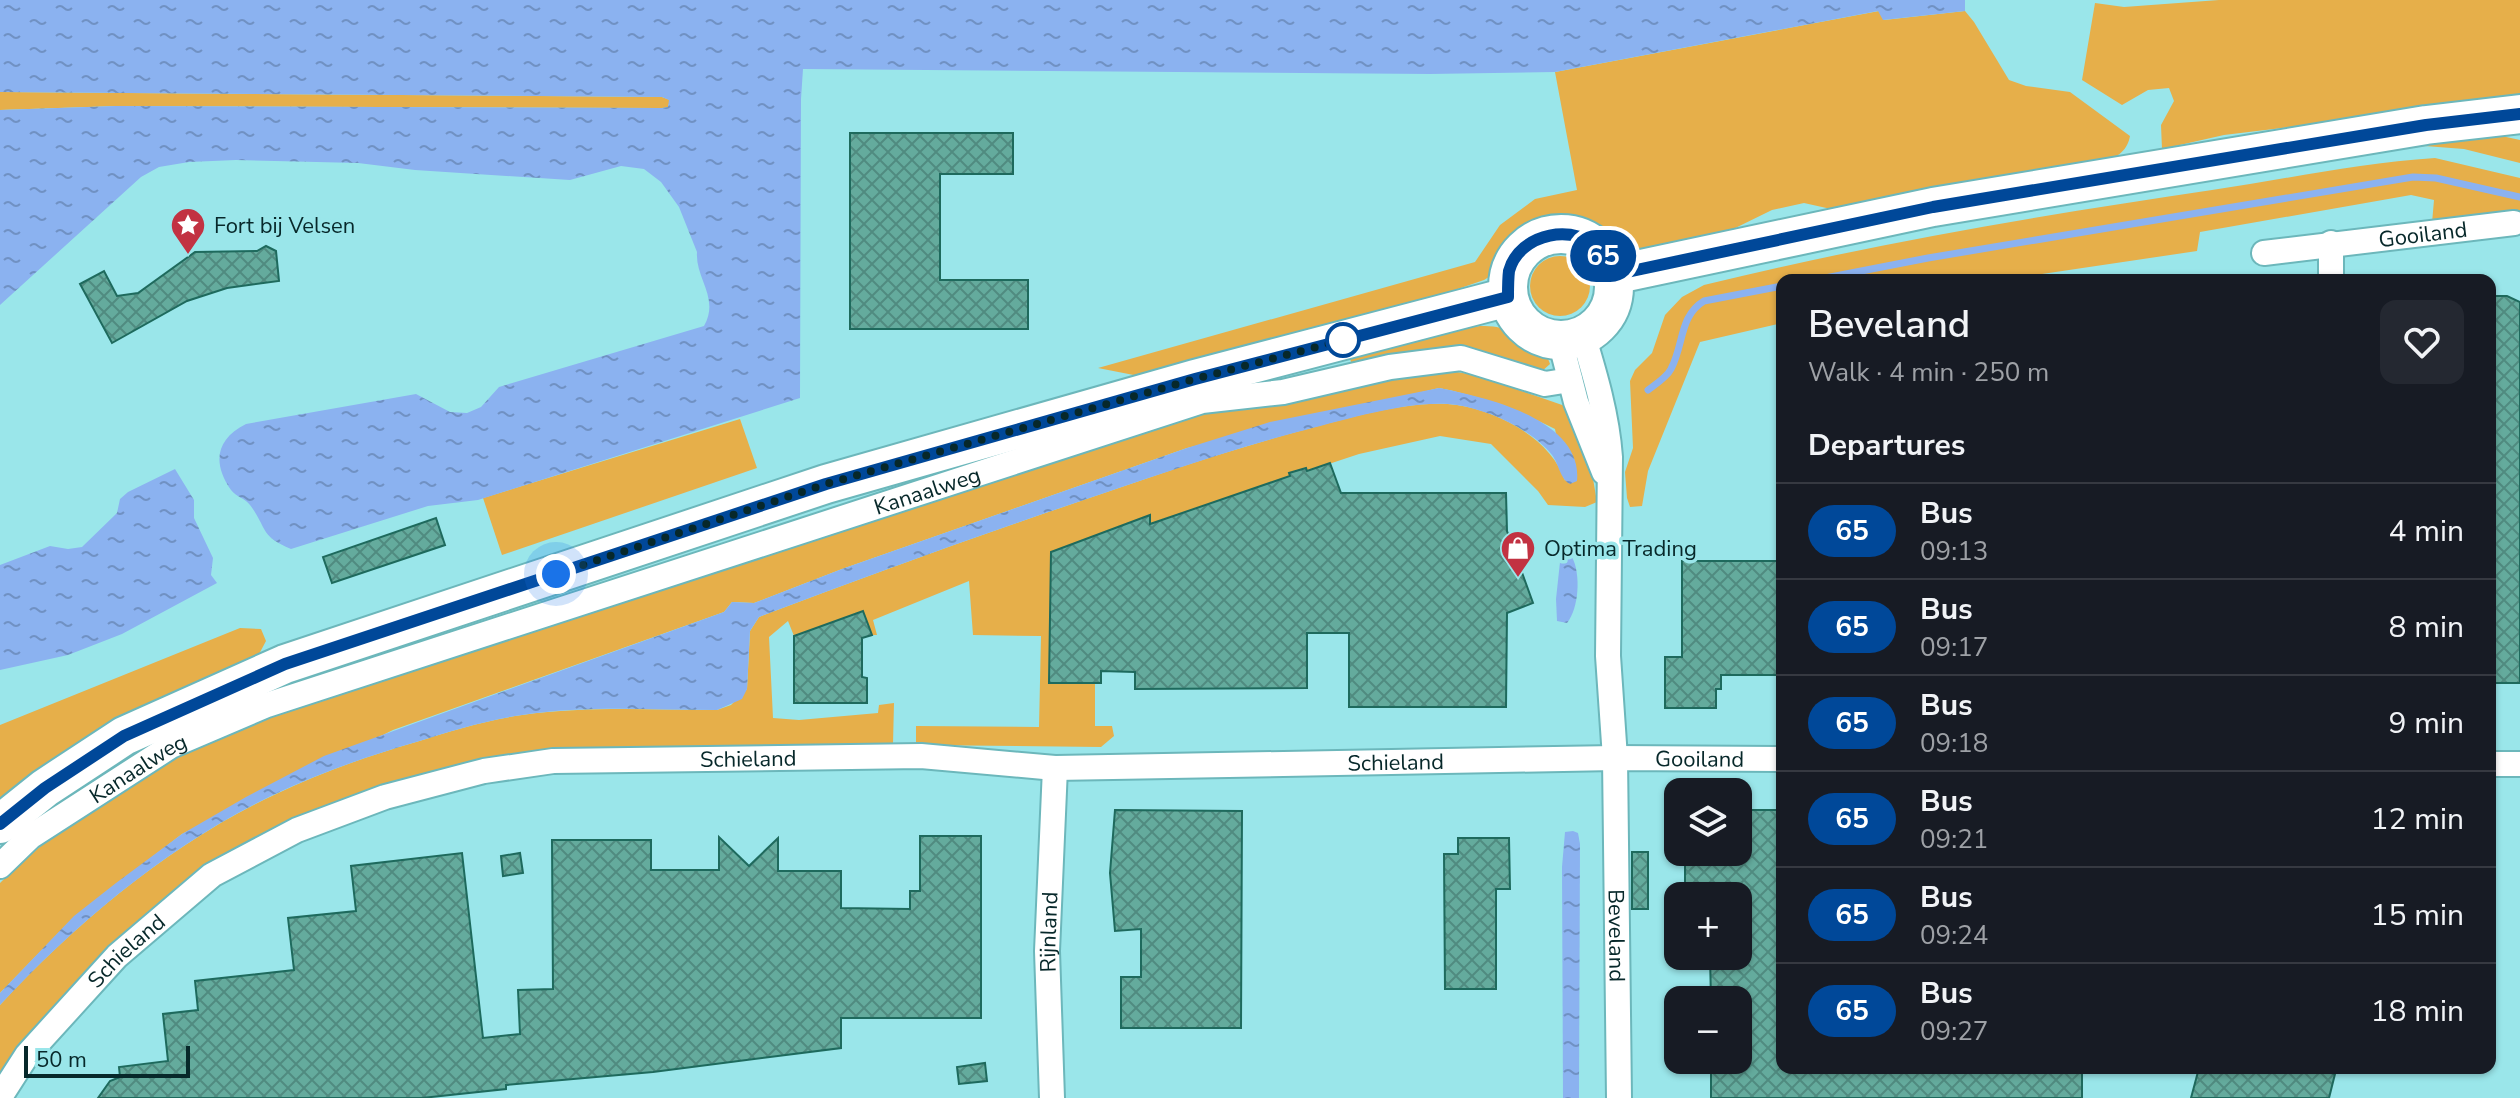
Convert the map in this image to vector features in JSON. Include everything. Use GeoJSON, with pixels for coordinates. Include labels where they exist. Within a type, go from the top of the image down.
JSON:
{"type":"FeatureCollection","features":[{"type":"Feature","properties":{"kind":"main road"},"geometry":{"type":"LineString","coordinates":[[1613,275],[1933,207],[2426,125],[2520,114]]}},
{"type":"Feature","properties":{"kind":"main road"},"geometry":{"type":"LineString","coordinates":[[1549,234],[1577,235],[1600,250],[1613,275],[1614,293],[1609,310],[1598,325],[1571,338],[1542,337],[1526,328],[1514,314],[1508,297],[1510,269],[1525,246],[1549,234]]}},
{"type":"Feature","properties":{"kind":"main road","name":"Kanaalweg"},"geometry":{"type":"LineString","coordinates":[[0,824],[45,788],[124,736],[289,680],[826,484],[1195,379],[1508,297]]}},
{"type":"Feature","properties":{"kind":"street","name":"Gooiland"},"geometry":{"type":"LineString","coordinates":[[2264,253],[2514,223]]}},
{"type":"Feature","properties":{"kind":"street"},"geometry":{"type":"LineString","coordinates":[[2331,243],[2331,274]]}},
{"type":"Feature","properties":{"kind":"street","name":"Beveland"},"geometry":{"type":"LineString","coordinates":[[1571,338],[1570,380],[1596,455],[1611,484]]}},
{"type":"Feature","properties":{"kind":"street","name":"Beveland"},"geometry":{"type":"LineString","coordinates":[[1571,338],[1608,434],[1611,484],[1608,656],[1615,758],[1619,1098]]}},
{"type":"Feature","properties":{"kind":"street","name":"Kanaalweg"},"geometry":{"type":"LineString","coordinates":[[0,866],[30,837],[171,746],[267,705],[289,680],[1202,401],[1283,392],[1390,367],[1461,358],[1545,384],[1570,380]]}},
{"type":"Feature","properties":{"kind":"street","name":"Schieland"},"geometry":{"type":"LineString","coordinates":[[0,1097],[27,1055],[117,956],[212,875],[297,830],[385,797],[484,771],[553,761],[921,756],[1055,768],[1615,758]]}},
{"type":"Feature","properties":{"kind":"street","name":"Gooiland"},"geometry":{"type":"LineString","coordinates":[[1615,758],[1776,759]]}},
{"type":"Feature","properties":{"kind":"street"},"geometry":{"type":"LineString","coordinates":[[2496,764],[2520,764]]}},
{"type":"Feature","properties":{"kind":"street","name":"Rijnland"},"geometry":{"type":"LineString","coordinates":[[1052,1098],[1047,951],[1055,768]]}},
{"type":"Feature","properties":{"kind":"shaded area"},"geometry":{"type":"Polygon","coordinates":[[[2219,0],[2520,0],[2520,99],[2224,135],[2162,149],[2161,125],[2174,101],[2169,88],[2148,90],[2122,105],[2082,80],[2095,3],[2124,7],[2219,0]]]}},
{"type":"Feature","properties":{"kind":"shaded area"},"geometry":{"type":"Polygon","coordinates":[[[1879,11],[1884,20],[1965,11],[2009,80],[2026,86],[2070,92],[2130,136],[2126,147],[2101,165],[1840,211],[1804,203],[1772,210],[1721,235],[1624,252],[1578,225],[1555,223],[1524,237],[1502,269],[1484,280],[1417,303],[1154,379],[1098,368],[1475,262],[1500,225],[1535,199],[1577,190],[1555,72],[1879,11]]]}},
{"type":"Feature","properties":{"kind":"shaded area"},"geometry":{"type":"Polygon","coordinates":[[[0,92],[662,97],[670,100],[668,107],[662,108],[116,106],[0,110],[0,92]]]}},
{"type":"Feature","properties":{"kind":"shaded area"},"geometry":{"type":"Polygon","coordinates":[[[2474,130],[2520,140],[2520,163],[2464,149],[2425,146],[2269,169],[2474,130]]]}},
{"type":"Feature","properties":{"kind":"shaded area"},"geometry":{"type":"Polygon","coordinates":[[[2435,158],[2520,178],[2520,220],[2432,223],[2434,200],[2411,195],[2200,232],[2197,251],[2042,274],[1776,274],[1776,324],[1700,342],[1648,471],[1642,506],[1630,507],[1625,472],[1633,448],[1630,381],[1635,370],[1652,353],[1665,315],[1682,297],[1704,285],[1830,256],[2021,220],[2435,158]]]}},
{"type":"Feature","properties":{"kind":"shaded area"},"geometry":{"type":"Polygon","coordinates":[[[1560,256],[1572,258],[1581,265],[1588,274],[1588,298],[1581,307],[1572,314],[1560,316],[1548,314],[1539,307],[1532,298],[1530,286],[1532,274],[1539,265],[1548,258],[1560,256]]]}},
{"type":"Feature","properties":{"kind":"shaded area"},"geometry":{"type":"Polygon","coordinates":[[[1480,326],[1508,330],[1544,348],[1550,364],[1541,372],[1516,361],[1448,353],[1353,367],[1350,359],[1384,343],[1480,326]]]}},
{"type":"Feature","properties":{"kind":"shaded area"},"geometry":{"type":"Polygon","coordinates":[[[1450,371],[1476,375],[1565,406],[1591,467],[1597,502],[1585,507],[1548,505],[1491,444],[1440,436],[1359,454],[1160,520],[1160,602],[1095,626],[1095,726],[1112,726],[1114,736],[1101,747],[916,745],[916,726],[1039,727],[1041,636],[973,635],[969,581],[873,620],[877,635],[872,635],[863,611],[794,636],[788,621],[769,637],[773,718],[799,720],[878,713],[879,705],[894,703],[893,744],[715,746],[511,754],[428,772],[332,806],[257,841],[15,1053],[0,1074],[0,1005],[61,944],[162,861],[236,815],[308,779],[398,747],[509,717],[595,709],[717,710],[731,705],[747,689],[750,631],[759,617],[1027,519],[1296,432],[1398,407],[1457,405],[1489,414],[1522,430],[1548,452],[1565,481],[1555,429],[1498,404],[1439,388],[1187,448],[754,603],[732,602],[724,612],[393,730],[182,834],[74,917],[0,993],[0,883],[56,833],[117,790],[249,718],[1200,409],[1402,374],[1450,371]]]}},
{"type":"Feature","properties":{"kind":"shaded area"},"geometry":{"type":"Polygon","coordinates":[[[740,419],[757,468],[502,555],[483,498],[740,419]]]}},
{"type":"Feature","properties":{"kind":"shaded area"},"geometry":{"type":"Polygon","coordinates":[[[240,628],[261,629],[266,641],[258,656],[100,727],[0,803],[0,725],[240,628]]]}},
{"type":"Feature","properties":{"kind":"water"},"geometry":{"type":"Polygon","coordinates":[[[0,0],[1965,0],[1965,11],[1883,20],[1878,11],[1555,72],[1430,74],[803,69],[800,398],[478,500],[428,506],[291,549],[269,535],[250,505],[233,492],[225,480],[219,461],[228,437],[246,424],[416,394],[450,412],[467,413],[481,407],[499,387],[704,326],[708,316],[708,297],[697,252],[679,207],[661,182],[644,169],[621,166],[570,180],[415,170],[358,163],[189,162],[159,167],[141,177],[0,305],[0,110],[116,106],[662,108],[668,107],[669,100],[662,97],[0,92],[0,0]]]}},
{"type":"Feature","properties":{"kind":"water"},"geometry":{"type":"Polygon","coordinates":[[[1439,388],[1504,405],[1548,427],[1564,442],[1575,460],[1577,481],[1567,482],[1552,455],[1533,437],[1509,422],[1482,411],[1439,404],[1355,417],[1181,467],[950,546],[759,617],[750,631],[747,689],[742,699],[717,710],[595,709],[509,717],[380,753],[290,787],[198,837],[127,887],[61,944],[0,1005],[0,993],[74,916],[116,883],[182,834],[324,756],[724,612],[732,602],[754,603],[1187,448],[1270,422],[1439,388]]]}},
{"type":"Feature","properties":{"kind":"water"},"geometry":{"type":"Polygon","coordinates":[[[175,469],[194,500],[194,518],[213,558],[211,575],[217,583],[122,634],[68,655],[0,670],[0,565],[50,546],[68,549],[82,547],[117,513],[120,499],[128,492],[175,469]]]}},
{"type":"Feature","properties":{"kind":"water"},"geometry":{"type":"Polygon","coordinates":[[[1572,557],[1577,572],[1577,591],[1574,609],[1567,623],[1557,621],[1556,599],[1560,562],[1572,557]]]}},
{"type":"Feature","properties":{"kind":"water"},"geometry":{"type":"Polygon","coordinates":[[[1565,832],[1578,833],[1580,844],[1579,1098],[1563,1098],[1562,867],[1565,832]]]}},
{"type":"Feature","properties":{"kind":"building"},"geometry":{"type":"Polygon","coordinates":[[[850,133],[1013,133],[1013,174],[940,174],[940,280],[1028,280],[1028,329],[850,329],[850,133]]]}},
{"type":"Feature","properties":{"kind":"building"},"geometry":{"type":"Polygon","coordinates":[[[266,246],[276,251],[279,281],[227,288],[187,301],[112,343],[80,284],[104,271],[117,296],[138,293],[195,252],[257,251],[266,246]]]}},
{"type":"Feature","properties":{"kind":"building"},"geometry":{"type":"Polygon","coordinates":[[[2496,296],[2507,296],[2520,302],[2520,683],[2496,683],[2496,296]]]}},
{"type":"Feature","properties":{"kind":"building"},"geometry":{"type":"Polygon","coordinates":[[[1330,463],[1341,493],[1506,493],[1507,531],[1533,603],[1507,613],[1506,707],[1349,707],[1349,633],[1307,633],[1307,688],[1135,689],[1135,672],[1101,671],[1101,683],[1049,683],[1051,552],[1150,515],[1150,524],[1290,476],[1289,473],[1330,463]]]}},
{"type":"Feature","properties":{"kind":"building"},"geometry":{"type":"Polygon","coordinates":[[[436,518],[445,545],[332,583],[323,557],[436,518]]]}},
{"type":"Feature","properties":{"kind":"building"},"geometry":{"type":"Polygon","coordinates":[[[1682,561],[1776,561],[1776,675],[1721,675],[1721,689],[1716,689],[1716,708],[1665,708],[1665,657],[1682,657],[1682,561]]]}},
{"type":"Feature","properties":{"kind":"building"},"geometry":{"type":"Polygon","coordinates":[[[863,611],[872,635],[862,638],[862,677],[867,678],[867,703],[794,703],[794,636],[863,611]]]}},
{"type":"Feature","properties":{"kind":"building"},"geometry":{"type":"Polygon","coordinates":[[[1115,810],[1242,811],[1241,1028],[1121,1028],[1121,977],[1141,977],[1141,929],[1115,931],[1110,873],[1115,810]]]}},
{"type":"Feature","properties":{"kind":"building"},"geometry":{"type":"Polygon","coordinates":[[[1752,810],[1776,810],[1776,1074],[2082,1074],[2082,1098],[1711,1098],[1711,1074],[1752,1074],[1752,986],[1711,986],[1710,970],[1752,970],[1752,882],[1685,882],[1685,866],[1752,866],[1752,810]]]}},
{"type":"Feature","properties":{"kind":"building"},"geometry":{"type":"Polygon","coordinates":[[[920,836],[981,836],[981,1018],[841,1018],[841,1048],[653,1072],[506,1085],[506,1089],[422,1098],[98,1098],[110,1081],[120,1077],[119,1067],[168,1061],[163,1014],[198,1010],[195,981],[294,970],[288,918],[356,911],[351,866],[462,853],[483,1038],[520,1034],[518,990],[553,989],[552,840],[651,840],[651,870],[719,870],[719,837],[749,866],[778,838],[778,871],[841,871],[841,908],[910,909],[910,891],[920,891],[920,836]]]}},
{"type":"Feature","properties":{"kind":"building"},"geometry":{"type":"Polygon","coordinates":[[[1458,838],[1509,838],[1510,889],[1496,889],[1496,989],[1445,989],[1444,854],[1458,854],[1458,838]]]}},
{"type":"Feature","properties":{"kind":"building"},"geometry":{"type":"Polygon","coordinates":[[[1632,852],[1648,852],[1648,909],[1632,909],[1632,852]]]}},
{"type":"Feature","properties":{"kind":"building"},"geometry":{"type":"Polygon","coordinates":[[[520,853],[523,873],[503,876],[501,856],[520,853]]]}},
{"type":"Feature","properties":{"kind":"building"},"geometry":{"type":"Polygon","coordinates":[[[985,1063],[987,1081],[959,1084],[957,1067],[985,1063]]]}},
{"type":"Feature","properties":{"kind":"building"},"geometry":{"type":"Polygon","coordinates":[[[2197,1074],[2335,1074],[2329,1098],[2191,1098],[2197,1074]]]}},
{"type":"Feature","properties":{"kind":"waterway"},"geometry":{"type":"LineString","coordinates":[[1846,274],[2413,177],[2436,178],[2520,197]]}},
{"type":"Feature","properties":{"kind":"waterway"},"geometry":{"type":"LineString","coordinates":[[1648,390],[1671,369],[1686,323],[1696,307],[1704,301],[1776,287]]}},
{"type":"Feature","properties":{"kind":"bus line","name":"65"},"geometry":{"type":"LineString","coordinates":[[0,824],[45,788],[124,736],[285,664],[826,484],[1195,379],[1508,297],[1510,269],[1525,246],[1549,234],[1577,235],[1600,250],[1613,275],[1933,207],[2426,125],[2520,114]]}},
{"type":"Feature","properties":{"kind":"place","name":"Fort bij Velsen"},"geometry":{"type":"Point","coordinates":[188,256]}},
{"type":"Feature","properties":{"kind":"place","name":"Optima Trading"},"geometry":{"type":"Point","coordinates":[1518,579]}},
{"type":"Feature","properties":{"kind":"route"},"geometry":{"type":"LineString","coordinates":[[556,574],[826,484],[1343,340]]}}]}
